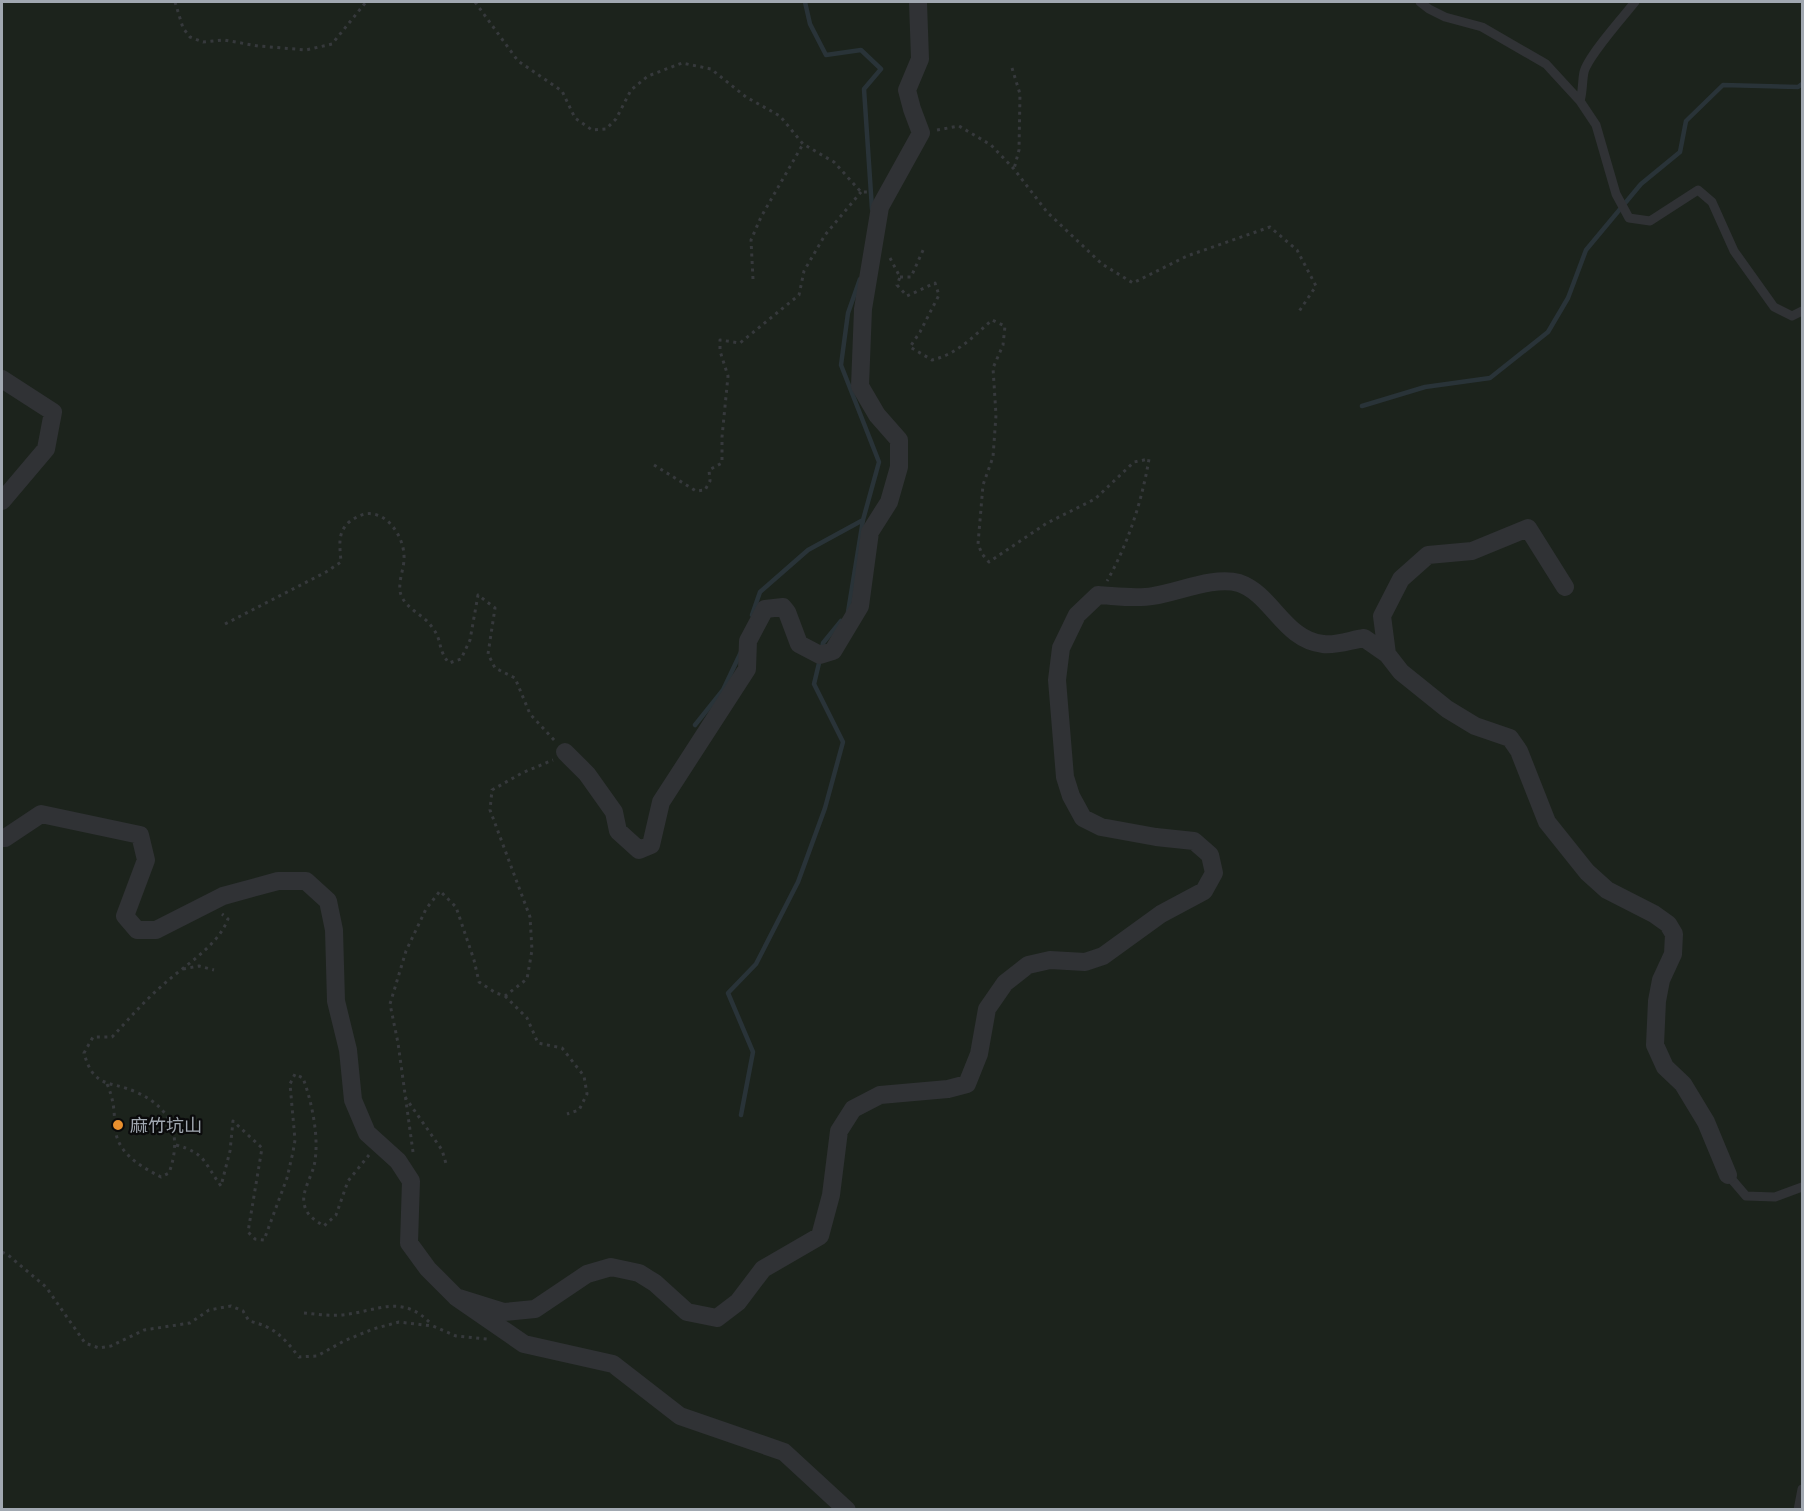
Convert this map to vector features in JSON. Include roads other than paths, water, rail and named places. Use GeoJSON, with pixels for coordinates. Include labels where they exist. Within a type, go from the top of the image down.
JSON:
{"type":"FeatureCollection","features":[{"type":"Feature","properties":{"kind":"street"},"geometry":{"type":"LineString","coordinates":[[565,752],[587,774],[614,812],[618,831],[639,850],[651,845],[661,802],[747,669],[748,641],[765,609],[783,607],[799,644],[820,655],[833,651],[860,606],[870,532],[889,502],[899,467],[899,440],[876,415],[860,386],[863,309],[880,207],[921,133],[907,90],[920,59],[918,2]]}},
{"type":"Feature","properties":{"kind":"street"},"geometry":{"type":"LineString","coordinates":[[2,379],[53,412],[46,449],[2,501]]}},
{"type":"Feature","properties":{"kind":"street"},"geometry":{"type":"LineString","coordinates":[[1387,654],[1382,616],[1401,579],[1428,555],[1472,550],[1528,528],[1565,587]]}},
{"type":"Feature","properties":{"kind":"street"},"geometry":{"type":"LineString","coordinates":[[456,1297],[504,1312],[535,1309],[587,1274],[611,1267],[639,1273],[655,1283],[687,1312],[717,1318],[738,1302],[763,1269],[820,1236],[831,1195],[839,1131],[853,1109],[880,1095],[948,1089],[967,1084],[979,1054],[987,1009],[1005,983],[1028,965],[1050,960],[1085,962],[1103,956],[1161,914],[1204,891],[1214,873],[1210,855],[1194,841],[1156,837],[1101,826],[1083,818],[1071,796],[1065,777],[1056,680],[1060,648],[1077,615],[1098,595],[1151,597],[1221,581],[1240,584],[1257,594],[1284,624],[1302,637],[1323,645],[1364,639],[1387,654],[1401,672],[1447,709],[1475,726],[1510,738],[1519,751],[1547,822],[1587,872],[1607,890],[1654,914],[1668,924],[1674,934],[1673,954],[1661,980],[1657,1001],[1654,1045],[1665,1067],[1683,1084],[1706,1122],[1728,1175]]}},
{"type":"Feature","properties":{"kind":"street"},"geometry":{"type":"LineString","coordinates":[[2,838],[41,814],[140,835],[146,860],[125,916],[137,930],[156,930],[223,896],[278,881],[306,881],[328,900],[334,930],[336,1001],[348,1050],[353,1100],[367,1133],[398,1161],[411,1181],[409,1243],[428,1269],[456,1297],[524,1344],[613,1364],[680,1416],[784,1452],[847,1509]]}},
{"type":"Feature","properties":{"kind":"lane"},"geometry":{"type":"LineString","coordinates":[[1420,2],[1445,17],[1482,27],[1546,63],[1580,101],[1596,125],[1616,194],[1629,218],[1650,221],[1698,190],[1712,202],[1734,251],[1774,307],[1792,316],[1803,311]]}},
{"type":"Feature","properties":{"kind":"lane"},"geometry":{"type":"LineString","coordinates":[[1580,101],[1584,90],[1584,72],[1600,46],[1635,2]]}},
{"type":"Feature","properties":{"kind":"lane"},"geometry":{"type":"LineString","coordinates":[[1728,1175],[1746,1196],[1775,1197],[1803,1187]]}},
{"type":"Feature","properties":{"kind":"lane"},"geometry":{"type":"LineString","coordinates":[[1798,1509],[1803,1489]]}},
{"type":"Feature","properties":{"kind":"waterway"},"geometry":{"type":"LineString","coordinates":[[805,2],[810,24],[826,55],[861,50],[881,69],[864,89],[872,209]]}},
{"type":"Feature","properties":{"kind":"waterway"},"geometry":{"type":"LineString","coordinates":[[1362,406],[1425,387],[1490,378],[1548,332],[1568,298],[1586,250],[1641,184],[1680,152],[1686,121],[1723,85],[1798,87],[1802,84]]}},
{"type":"Feature","properties":{"kind":"waterway"},"geometry":{"type":"LineString","coordinates":[[848,612],[863,520],[879,462],[841,365],[848,313],[860,279]]}},
{"type":"Feature","properties":{"kind":"waterway"},"geometry":{"type":"LineString","coordinates":[[752,615],[760,592],[808,550],[863,520]]}},
{"type":"Feature","properties":{"kind":"waterway"},"geometry":{"type":"LineString","coordinates":[[822,648],[823,643],[841,621]]}},
{"type":"Feature","properties":{"kind":"waterway"},"geometry":{"type":"LineString","coordinates":[[695,725],[723,690],[741,652]]}},
{"type":"Feature","properties":{"kind":"waterway"},"geometry":{"type":"LineString","coordinates":[[741,1115],[753,1052],[728,993],[756,964],[798,882],[825,808],[843,742],[814,684],[820,659]]}},
{"type":"Feature","properties":{"kind":"place","name":"麻竹坑山"},"geometry":{"type":"Point","coordinates":[118,1125]}}]}
